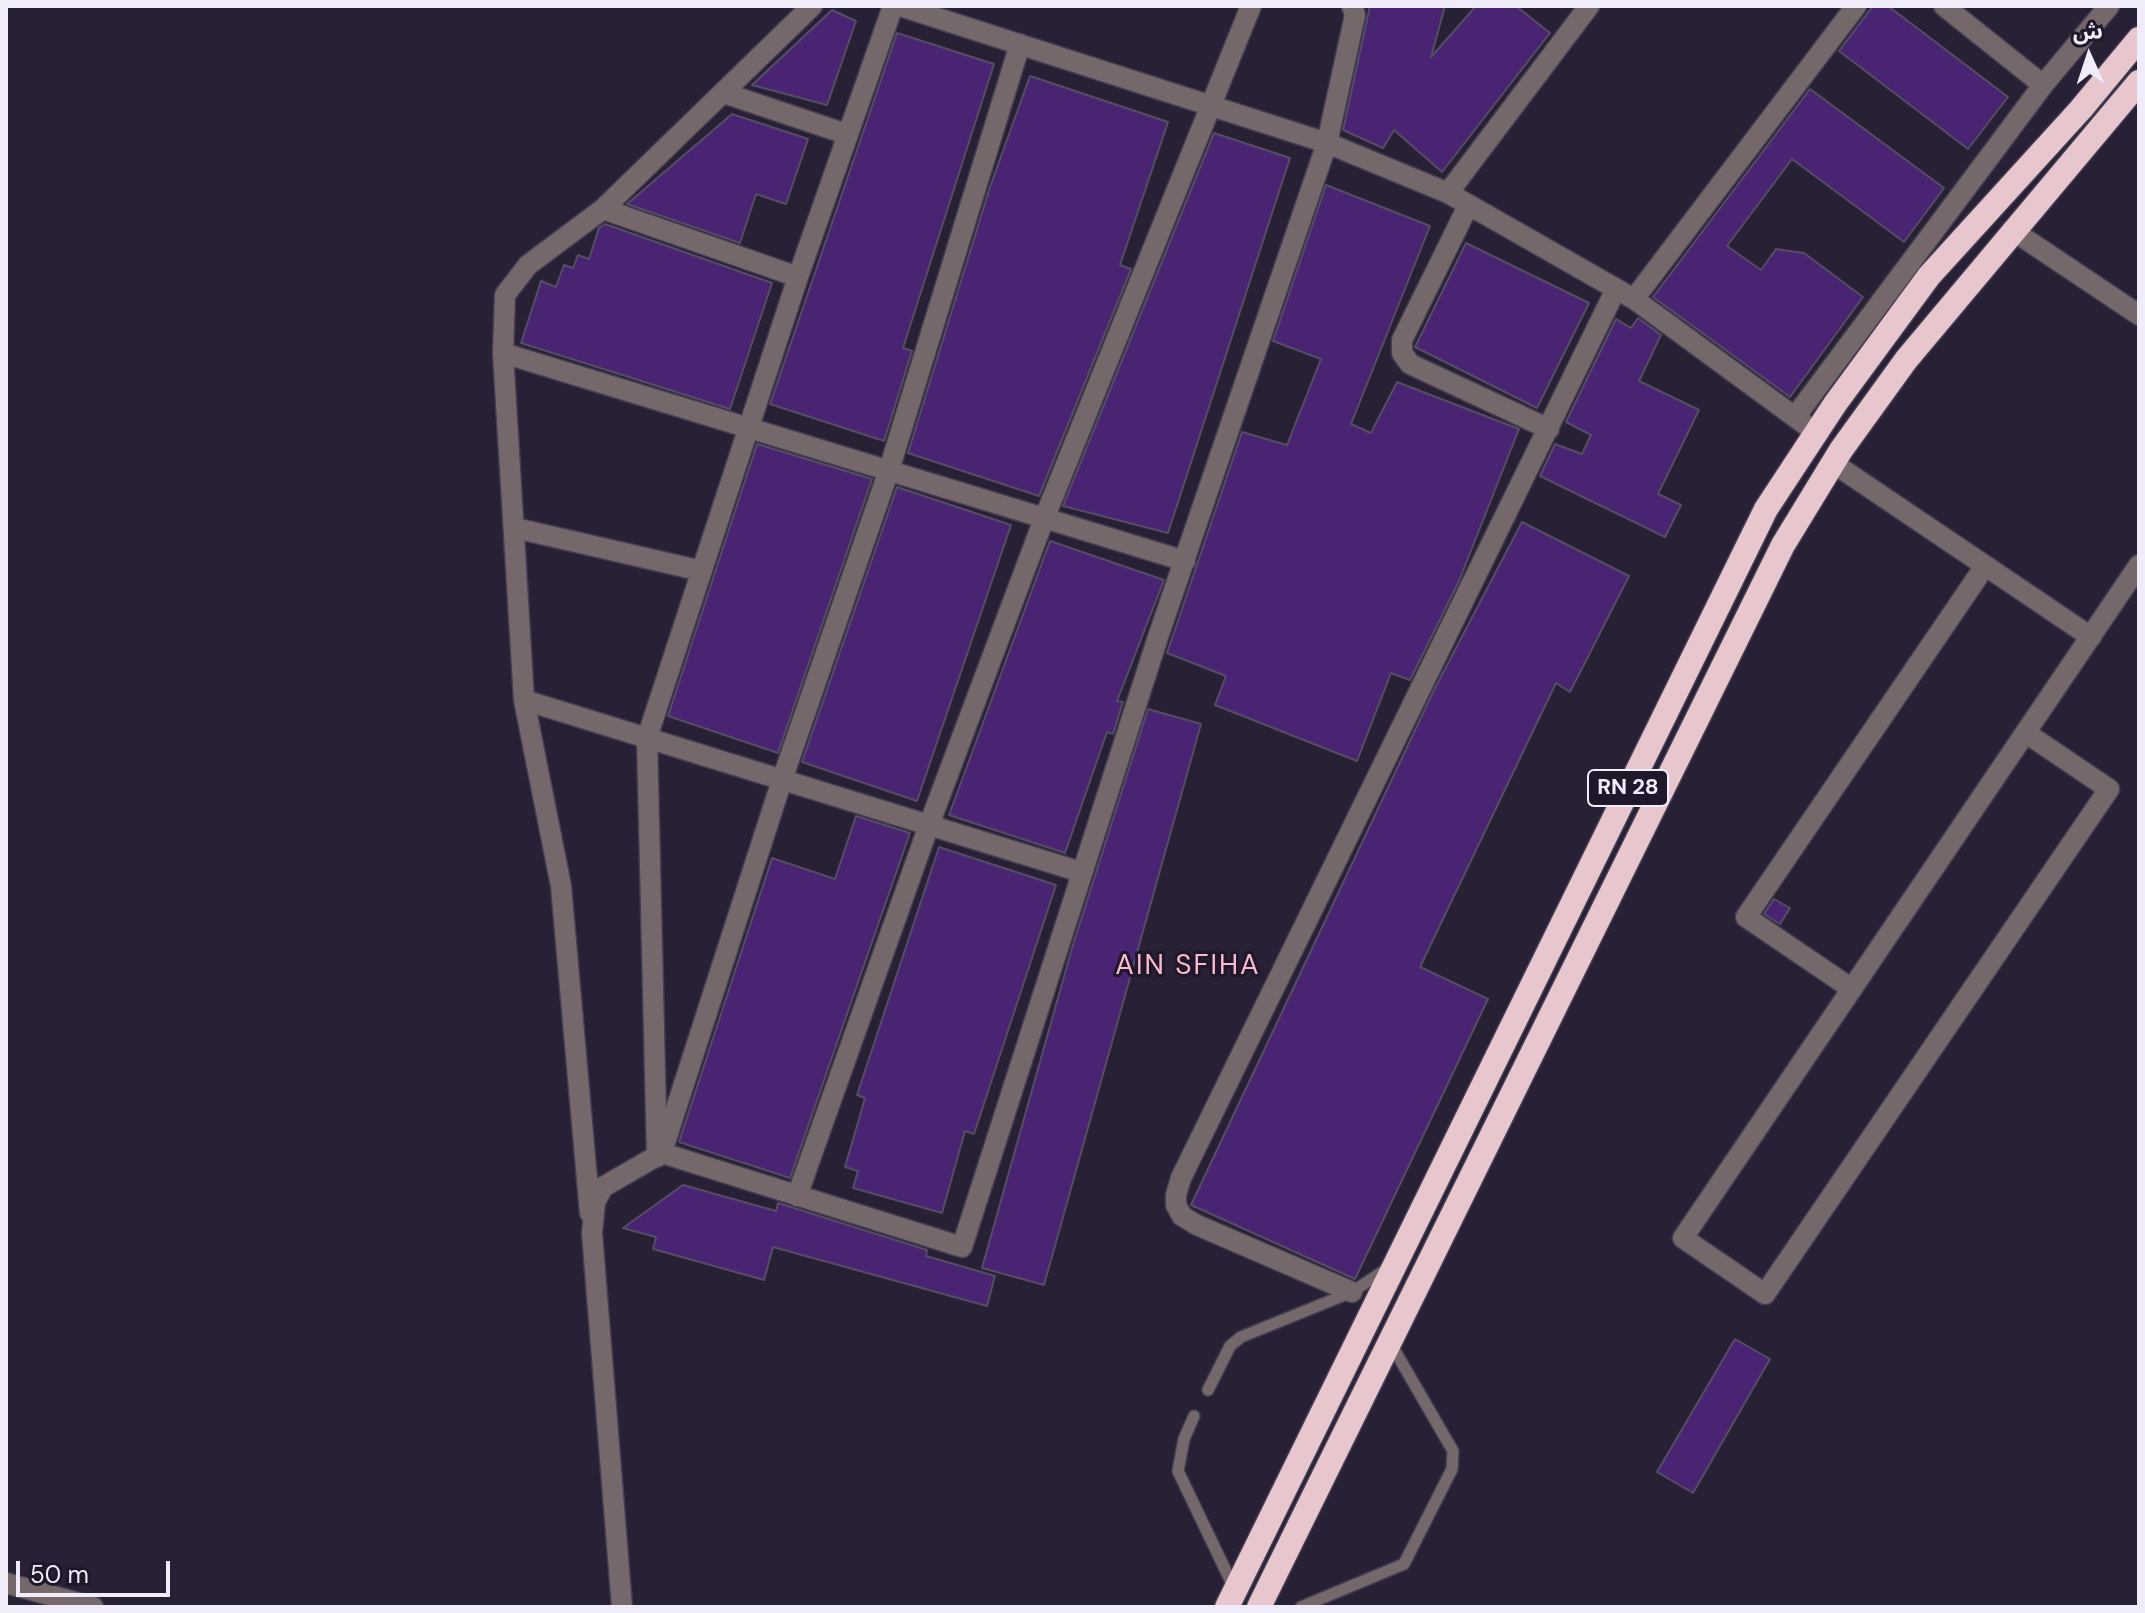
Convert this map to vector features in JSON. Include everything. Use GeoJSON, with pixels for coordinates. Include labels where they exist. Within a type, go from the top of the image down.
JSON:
{"type":"FeatureCollection","features":[{"type":"Feature","properties":{"kind":"highway","name":"RN 28"},"geometry":{"type":"LineString","coordinates":[[1231,1599],[1766,509],[1835,404],[1929,276],[2081,109],[2139,39]]}},
{"type":"Feature","properties":{"kind":"highway","name":"RN 28"},"geometry":{"type":"LineString","coordinates":[[1259,1607],[1783,545],[1833,463],[1906,360],[2139,82]]}},
{"type":"Feature","properties":{"kind":"street"},"geometry":{"type":"LineString","coordinates":[[622,1607],[561,886],[524,700],[503,353],[505,295],[528,265],[603,209],[812,6]]}},
{"type":"Feature","properties":{"kind":"street"},"geometry":{"type":"LineString","coordinates":[[659,1155],[647,738],[846,134],[893,6]]}},
{"type":"Feature","properties":{"kind":"street"},"geometry":{"type":"LineString","coordinates":[[900,6],[1327,143],[1448,193],[1625,294],[1818,434]]}},
{"type":"Feature","properties":{"kind":"street"},"geometry":{"type":"LineString","coordinates":[[797,1196],[929,825],[1044,519],[1251,6]]}},
{"type":"Feature","properties":{"kind":"street"},"geometry":{"type":"LineString","coordinates":[[592,1233],[595,1202],[603,1187],[647,1159],[659,1155],[962,1247],[1081,872],[1327,143],[1355,15],[1352,6]]}},
{"type":"Feature","properties":{"kind":"street"},"geometry":{"type":"LineString","coordinates":[[1448,193],[1589,6]]}},
{"type":"Feature","properties":{"kind":"street"},"geometry":{"type":"LineString","coordinates":[[1352,1292],[1182,1216],[1176,1205],[1176,1195],[1188,1163],[1549,429],[1625,294],[1856,6]]}},
{"type":"Feature","properties":{"kind":"street"},"geometry":{"type":"LineString","coordinates":[[1944,6],[2043,85]]}},
{"type":"Feature","properties":{"kind":"street"},"geometry":{"type":"LineString","coordinates":[[1795,417],[2043,85],[2109,6]]}},
{"type":"Feature","properties":{"kind":"street"},"geometry":{"type":"LineString","coordinates":[[659,1155],[782,780],[889,470],[1020,44]]}},
{"type":"Feature","properties":{"kind":"street"},"geometry":{"type":"LineString","coordinates":[[724,93],[846,134]]}},
{"type":"Feature","properties":{"kind":"street"},"geometry":{"type":"LineString","coordinates":[[1468,206],[1402,340],[1402,353],[1410,364],[1549,429]]}},
{"type":"Feature","properties":{"kind":"street"},"geometry":{"type":"LineString","coordinates":[[603,209],[798,277]]}},
{"type":"Feature","properties":{"kind":"street"},"geometry":{"type":"LineString","coordinates":[[2012,230],[2139,315]]}},
{"type":"Feature","properties":{"kind":"street"},"geometry":{"type":"LineString","coordinates":[[503,353],[1185,561]]}},
{"type":"Feature","properties":{"kind":"street"},"geometry":{"type":"LineString","coordinates":[[1833,463],[2091,637]]}},
{"type":"Feature","properties":{"kind":"street"},"geometry":{"type":"LineString","coordinates":[[515,528],[702,571]]}},
{"type":"Feature","properties":{"kind":"street"},"geometry":{"type":"LineString","coordinates":[[2026,733],[2109,789],[1765,1294],[1683,1238],[2139,565]]}},
{"type":"Feature","properties":{"kind":"street"},"geometry":{"type":"LineString","coordinates":[[1852,989],[1746,917],[1985,566]]}},
{"type":"Feature","properties":{"kind":"street"},"geometry":{"type":"LineString","coordinates":[[524,700],[1081,872]]}},
{"type":"Feature","properties":{"kind":"street"},"geometry":{"type":"LineString","coordinates":[[6,1583],[93,1607]]}},
{"type":"Feature","properties":{"kind":"lane"},"geometry":{"type":"LineString","coordinates":[[1208,1390],[1230,1346],[1241,1337],[1352,1292],[1394,1264]]}},
{"type":"Feature","properties":{"kind":"lane"},"geometry":{"type":"LineString","coordinates":[[1301,1607],[1404,1564],[1452,1469],[1453,1451],[1389,1342]]}},
{"type":"Feature","properties":{"kind":"lane"},"geometry":{"type":"LineString","coordinates":[[1194,1416],[1184,1439],[1178,1471],[1231,1599]]}},
{"type":"Feature","properties":{"kind":"building"},"geometry":{"type":"Polygon","coordinates":[[[1370,6],[1445,6],[1431,57],[1476,6],[1516,6],[1550,33],[1442,172],[1394,130],[1383,148],[1343,130],[1370,6]]]}},
{"type":"Feature","properties":{"kind":"building"},"geometry":{"type":"Polygon","coordinates":[[[1873,6],[1888,6],[2008,97],[1968,149],[1839,51],[1873,6]]]}},
{"type":"Feature","properties":{"kind":"building"},"geometry":{"type":"Polygon","coordinates":[[[832,10],[856,21],[827,105],[752,85],[832,10]]]}},
{"type":"Feature","properties":{"kind":"building"},"geometry":{"type":"Polygon","coordinates":[[[897,33],[994,64],[903,348],[912,351],[884,441],[770,404],[897,33]]]}},
{"type":"Feature","properties":{"kind":"building"},"geometry":{"type":"Polygon","coordinates":[[[1030,76],[1168,122],[1120,265],[1131,269],[1039,496],[908,453],[990,187],[1030,76]]]}},
{"type":"Feature","properties":{"kind":"building"},"geometry":{"type":"Polygon","coordinates":[[[1810,89],[1944,188],[1904,242],[1792,159],[1727,246],[1761,270],[1776,249],[1804,253],[1863,297],[1790,397],[1653,297],[1810,89]]]}},
{"type":"Feature","properties":{"kind":"building"},"geometry":{"type":"Polygon","coordinates":[[[732,114],[808,139],[786,204],[756,194],[740,243],[627,204],[732,114]]]}},
{"type":"Feature","properties":{"kind":"building"},"geometry":{"type":"Polygon","coordinates":[[[1214,133],[1290,158],[1168,533],[1063,506],[1214,133]]]}},
{"type":"Feature","properties":{"kind":"building"},"geometry":{"type":"Polygon","coordinates":[[[1326,185],[1430,226],[1351,424],[1371,433],[1397,382],[1519,429],[1459,581],[1410,680],[1391,673],[1357,761],[1215,705],[1226,676],[1167,653],[1242,432],[1287,445],[1321,359],[1273,341],[1326,185]]]}},
{"type":"Feature","properties":{"kind":"building"},"geometry":{"type":"Polygon","coordinates":[[[605,224],[772,283],[730,409],[521,343],[541,281],[556,287],[564,265],[573,268],[578,255],[589,259],[599,228],[605,224]]]}},
{"type":"Feature","properties":{"kind":"building"},"geometry":{"type":"Polygon","coordinates":[[[1466,243],[1589,303],[1537,408],[1415,347],[1466,243]]]}},
{"type":"Feature","properties":{"kind":"building"},"geometry":{"type":"Polygon","coordinates":[[[1638,318],[1661,335],[1639,381],[1699,410],[1658,494],[1681,505],[1665,537],[1540,476],[1555,444],[1582,454],[1591,435],[1566,422],[1616,319],[1631,328],[1638,318]]]}},
{"type":"Feature","properties":{"kind":"building"},"geometry":{"type":"Polygon","coordinates":[[[757,444],[872,479],[778,753],[668,716],[757,444]]]}},
{"type":"Feature","properties":{"kind":"building"},"geometry":{"type":"Polygon","coordinates":[[[897,487],[1011,525],[917,801],[802,762],[897,487]]]}},
{"type":"Feature","properties":{"kind":"building"},"geometry":{"type":"Polygon","coordinates":[[[1522,522],[1629,576],[1570,692],[1556,683],[1420,967],[1488,999],[1355,1279],[1191,1205],[1434,690],[1522,522]]]}},
{"type":"Feature","properties":{"kind":"building"},"geometry":{"type":"Polygon","coordinates":[[[1050,541],[1164,580],[1117,701],[1123,702],[1113,734],[1107,732],[1065,853],[949,815],[1050,541]]]}},
{"type":"Feature","properties":{"kind":"building"},"geometry":{"type":"Polygon","coordinates":[[[1148,709],[1201,724],[1044,1285],[982,1268],[1072,948],[1148,709]]]}},
{"type":"Feature","properties":{"kind":"building"},"geometry":{"type":"Polygon","coordinates":[[[856,816],[910,833],[790,1178],[679,1142],[772,858],[835,879],[856,816]]]}},
{"type":"Feature","properties":{"kind":"building"},"geometry":{"type":"Polygon","coordinates":[[[939,847],[1056,885],[974,1134],[965,1131],[942,1213],[853,1188],[858,1171],[845,1167],[865,1098],[857,1095],[939,847]]]}},
{"type":"Feature","properties":{"kind":"building"},"geometry":{"type":"Polygon","coordinates":[[[1774,899],[1790,908],[1780,924],[1764,914],[1774,899]]]}},
{"type":"Feature","properties":{"kind":"building"},"geometry":{"type":"Polygon","coordinates":[[[683,1185],[776,1211],[778,1203],[927,1250],[926,1256],[995,1276],[987,1306],[773,1247],[764,1280],[653,1249],[656,1237],[623,1228],[683,1185]]]}},
{"type":"Feature","properties":{"kind":"building"},"geometry":{"type":"Polygon","coordinates":[[[1735,1339],[1770,1359],[1693,1493],[1657,1472],[1735,1339]]]}},
{"type":"Feature","properties":{"kind":"district","name":"AIN SFIHA"},"geometry":{"type":"Point","coordinates":[1188,967]}}]}
